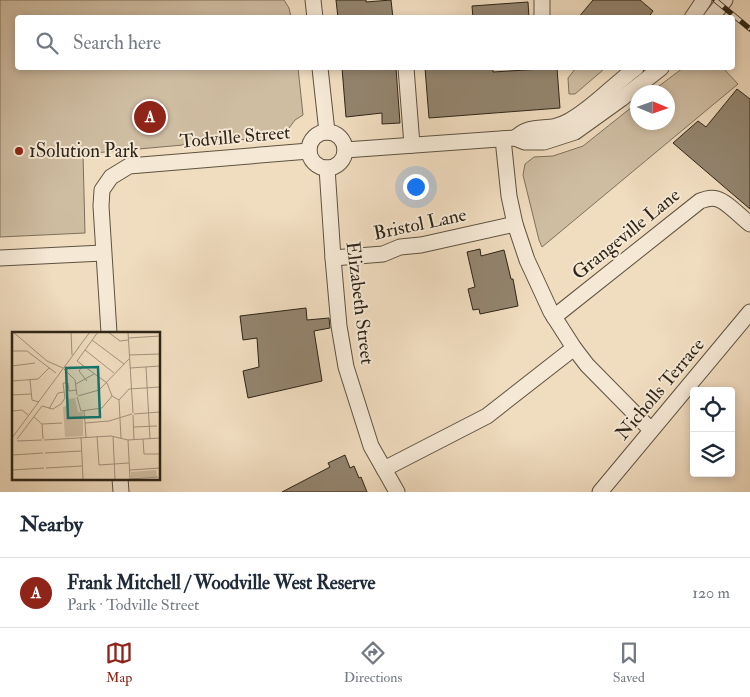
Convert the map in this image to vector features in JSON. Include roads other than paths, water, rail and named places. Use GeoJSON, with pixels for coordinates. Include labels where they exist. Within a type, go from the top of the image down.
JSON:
{"type":"FeatureCollection","features":[{"type":"Feature","properties":{"kind":"street"},"geometry":{"type":"LineString","coordinates":[[313,0],[315,15]]}},
{"type":"Feature","properties":{"kind":"street"},"geometry":{"type":"LineString","coordinates":[[542,0],[542,15]]}},
{"type":"Feature","properties":{"kind":"street"},"geometry":{"type":"LineString","coordinates":[[701,11],[725,0]]}},
{"type":"Feature","properties":{"kind":"street"},"geometry":{"type":"LineString","coordinates":[[320,70],[326,132]]}},
{"type":"Feature","properties":{"kind":"street"},"geometry":{"type":"LineString","coordinates":[[406,70],[412,145]]}},
{"type":"Feature","properties":{"kind":"street"},"geometry":{"type":"LineString","coordinates":[[509,138],[526,130],[555,127],[569,121],[588,108],[633,70]]}},
{"type":"Feature","properties":{"kind":"street"},"geometry":{"type":"LineString","coordinates":[[345,150],[509,138],[525,142],[544,142],[575,132],[658,70]]}},
{"type":"Feature","properties":{"kind":"street"},"geometry":{"type":"LineString","coordinates":[[326,132],[338,136],[345,150],[341,161],[336,166],[322,168],[312,160],[309,146],[313,139],[326,132]]}},
{"type":"Feature","properties":{"kind":"street"},"geometry":{"type":"LineString","coordinates":[[509,138],[509,196],[515,224],[527,260],[551,312],[574,348],[594,372],[651,430]]}},
{"type":"Feature","properties":{"kind":"street","name":"Todville Street"},"geometry":{"type":"LineString","coordinates":[[109,332],[101,206],[102,190],[111,177],[129,166],[309,151]]}},
{"type":"Feature","properties":{"kind":"street","name":"Elizabeth Street"},"geometry":{"type":"LineString","coordinates":[[327,168],[339,326],[346,367],[372,446],[397,492]]}},
{"type":"Feature","properties":{"kind":"street","name":"Grangeville Lane"},"geometry":{"type":"LineString","coordinates":[[554,317],[700,201],[710,198],[723,201],[750,224]]}},
{"type":"Feature","properties":{"kind":"street","name":"Bristol Lane"},"geometry":{"type":"LineString","coordinates":[[333,258],[379,254],[400,246],[421,245],[515,224]]}},
{"type":"Feature","properties":{"kind":"street"},"geometry":{"type":"LineString","coordinates":[[0,258],[103,253]]}},
{"type":"Feature","properties":{"kind":"street","name":"Nicholls Terrace"},"geometry":{"type":"LineString","coordinates":[[600,492],[750,312]]}},
{"type":"Feature","properties":{"kind":"street"},"geometry":{"type":"LineString","coordinates":[[384,469],[487,416],[574,348]]}},
{"type":"Feature","properties":{"kind":"railway"},"geometry":{"type":"LineString","coordinates":[[715,0],[733,15]]}},
{"type":"Feature","properties":{"kind":"railway"},"geometry":{"type":"LineString","coordinates":[[735,17],[750,29]]}},
{"type":"Feature","properties":{"kind":"place","name":"Frank Mitchell / Woodville West Reserve"},"geometry":{"type":"Point","coordinates":[150,117]}},
{"type":"Feature","properties":{"kind":"place","name":"1Solution Park"},"geometry":{"type":"Point","coordinates":[19,151]}}]}
